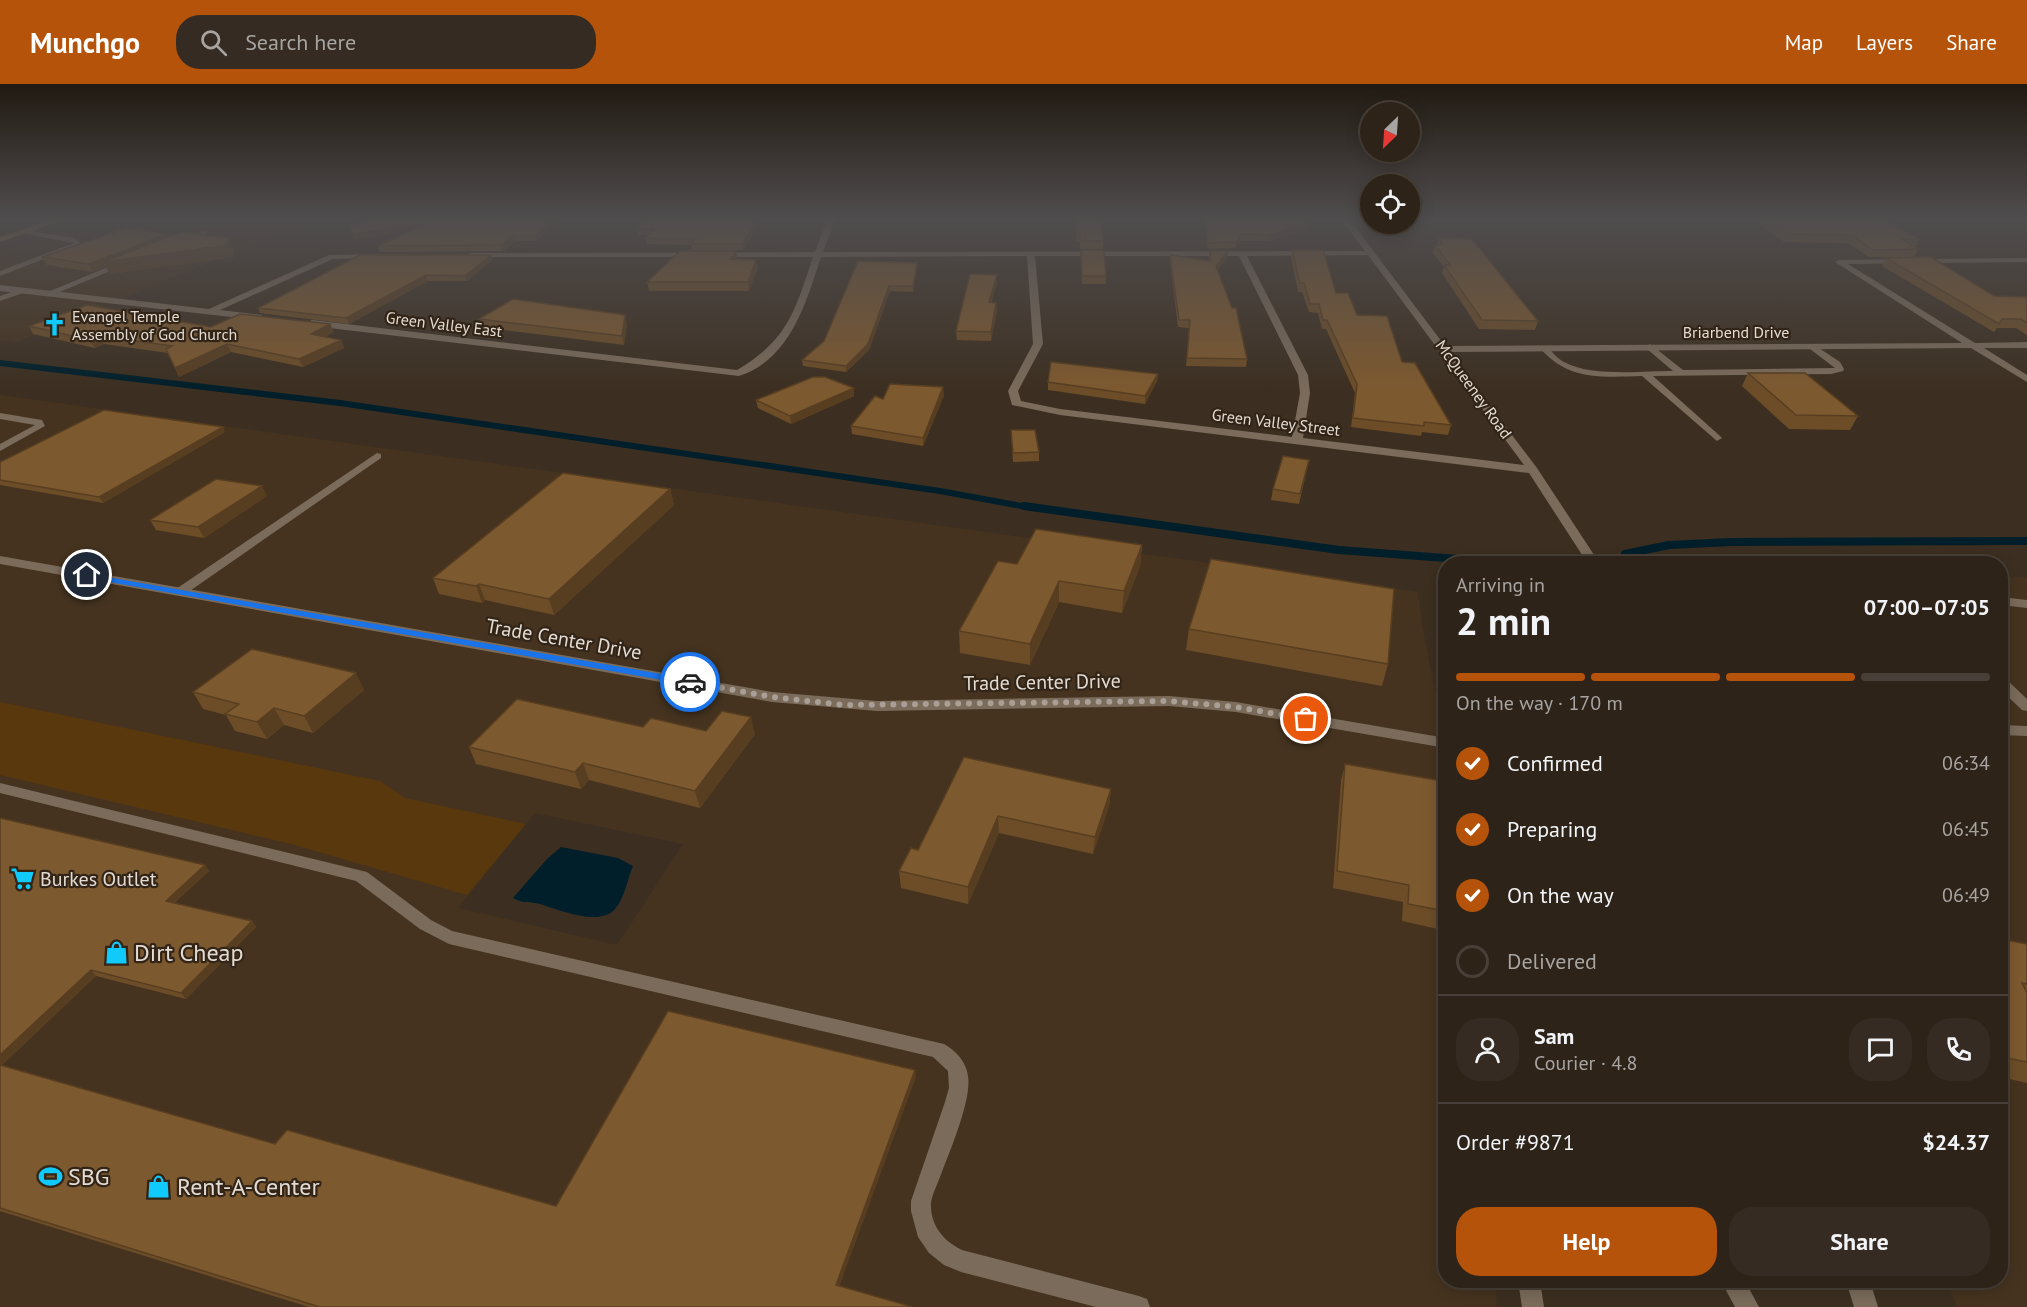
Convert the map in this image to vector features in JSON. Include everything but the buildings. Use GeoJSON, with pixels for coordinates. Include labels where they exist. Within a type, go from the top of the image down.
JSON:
{"type":"FeatureCollection","features":[{"type":"Feature","properties":{"kind":"street"},"geometry":{"type":"LineString","coordinates":[[212,311],[287,277]]}},
{"type":"Feature","properties":{"kind":"street","name":"Green Valley East"},"geometry":{"type":"LineString","coordinates":[[302,322],[740,372],[760,360],[788,333],[800,314],[812,277]]}},
{"type":"Feature","properties":{"kind":"street","name":"Green Valley Street"},"geometry":{"type":"LineString","coordinates":[[1033,277],[1038,344],[1013,391],[1016,403],[1060,412],[1533,470]]}},
{"type":"Feature","properties":{"kind":"street"},"geometry":{"type":"LineString","coordinates":[[1254,277],[1303,375],[1305,393],[1298,441]]}},
{"type":"Feature","properties":{"kind":"street","name":"McQueeney Road"},"geometry":{"type":"LineString","coordinates":[[1389,277],[1533,470],[1589,556]]}},
{"type":"Feature","properties":{"kind":"street"},"geometry":{"type":"LineString","coordinates":[[1863,277],[2027,379]]}},
{"type":"Feature","properties":{"kind":"street"},"geometry":{"type":"LineString","coordinates":[[0,288],[267,318]]}},
{"type":"Feature","properties":{"kind":"street","name":"Briarbend Drive"},"geometry":{"type":"LineString","coordinates":[[1444,349],[2027,345]]}},
{"type":"Feature","properties":{"kind":"street","name":"Trade Center Drive"},"geometry":{"type":"LineString","coordinates":[[0,560],[781,698],[877,706],[1178,702],[1236,707],[1438,742]]}},
{"type":"Feature","properties":{"kind":"street"},"geometry":{"type":"LineString","coordinates":[[2008,602],[2027,604]]}},
{"type":"Feature","properties":{"kind":"street"},"geometry":{"type":"LineString","coordinates":[[1860,1288],[1866,1307]]}},
{"type":"Feature","properties":{"kind":"lane"},"geometry":{"type":"LineString","coordinates":[[46,294],[90,277]]}},
{"type":"Feature","properties":{"kind":"lane"},"geometry":{"type":"LineString","coordinates":[[0,298],[20,291]]}},
{"type":"Feature","properties":{"kind":"lane"},"geometry":{"type":"LineString","coordinates":[[1650,347],[1681,373]]}},
{"type":"Feature","properties":{"kind":"lane"},"geometry":{"type":"LineString","coordinates":[[1544,348],[1559,363],[1574,370],[1611,374],[1831,371],[1840,369],[1837,364],[1812,347]]}},
{"type":"Feature","properties":{"kind":"lane"},"geometry":{"type":"LineString","coordinates":[[1645,374],[1717,438]]}},
{"type":"Feature","properties":{"kind":"lane"},"geometry":{"type":"LineString","coordinates":[[0,416],[39,422],[40,426],[0,448]]}},
{"type":"Feature","properties":{"kind":"lane"},"geometry":{"type":"LineString","coordinates":[[180,592],[377,456]]}},
{"type":"Feature","properties":{"kind":"lane"},"geometry":{"type":"LineString","coordinates":[[2008,689],[2027,707]]}},
{"type":"Feature","properties":{"kind":"lane"},"geometry":{"type":"LineString","coordinates":[[2008,730],[2027,731]]}},
{"type":"Feature","properties":{"kind":"lane"},"geometry":{"type":"LineString","coordinates":[[0,788],[362,876],[391,895],[416,919],[449,937],[937,1050],[948,1056],[955,1065],[959,1077],[954,1101],[921,1201],[920,1215],[923,1226],[938,1248],[961,1261],[1139,1307]]}},
{"type":"Feature","properties":{"kind":"lane"},"geometry":{"type":"LineString","coordinates":[[1530,1288],[1533,1307]]}},
{"type":"Feature","properties":{"kind":"lane"},"geometry":{"type":"LineString","coordinates":[[1737,1288],[1749,1307]]}},
{"type":"Feature","properties":{"kind":"shaded area"},"geometry":{"type":"Polygon","coordinates":[[[0,277],[175,277],[17,342],[0,340],[0,277]]]}},
{"type":"Feature","properties":{"kind":"shaded area"},"geometry":{"type":"Polygon","coordinates":[[[0,395],[1418,592],[1422,625],[1438,705],[1438,1288],[1496,1288],[1497,1307],[0,1307],[0,395]],[[535,813],[458,908],[617,945],[683,844],[535,813]]]}},
{"type":"Feature","properties":{"kind":"shaded area"},"geometry":{"type":"Polygon","coordinates":[[[2027,577],[2027,1307],[1957,1307],[1950,1288],[2008,1288],[2008,578],[2027,577]]]}},
{"type":"Feature","properties":{"kind":"shaded area"},"geometry":{"type":"Polygon","coordinates":[[[0,702],[380,781],[405,798],[526,824],[467,895],[291,844],[0,775],[0,702]]]}},
{"type":"Feature","properties":{"kind":"water"},"geometry":{"type":"Polygon","coordinates":[[[561,847],[618,858],[633,866],[624,894],[615,909],[600,917],[579,916],[513,898],[546,860],[561,847]]]}},
{"type":"Feature","properties":{"kind":"waterway"},"geometry":{"type":"LineString","coordinates":[[0,363],[340,403],[940,491],[1032,508]]}},
{"type":"Feature","properties":{"kind":"waterway"},"geometry":{"type":"LineString","coordinates":[[1024,506],[1339,550],[1438,557]]}},
{"type":"Feature","properties":{"kind":"waterway"},"geometry":{"type":"LineString","coordinates":[[1625,554],[1669,545],[1731,542],[2027,541]]}},
{"type":"Feature","properties":{"kind":"way so far"},"geometry":{"type":"LineString","coordinates":[[690,682],[772,697],[844,705],[910,706],[1169,701],[1236,707],[1306,719]]}},
{"type":"Feature","properties":{"kind":"place","name":"Evangel Temple Assembly of God Church"},"geometry":{"type":"Point","coordinates":[54,325]}},
{"type":"Feature","properties":{"kind":"place","name":"Burkes Outlet"},"geometry":{"type":"Point","coordinates":[22,879]}},
{"type":"Feature","properties":{"kind":"place","name":"Dirt Cheap"},"geometry":{"type":"Point","coordinates":[116,952]}},
{"type":"Feature","properties":{"kind":"place","name":"SBG"},"geometry":{"type":"Point","coordinates":[50,1176]}},
{"type":"Feature","properties":{"kind":"place","name":"Rent-A-Center"},"geometry":{"type":"Point","coordinates":[159,1186]}},
{"type":"Feature","properties":{"kind":"route"},"geometry":{"type":"LineString","coordinates":[[87,575],[690,682]]}}]}
